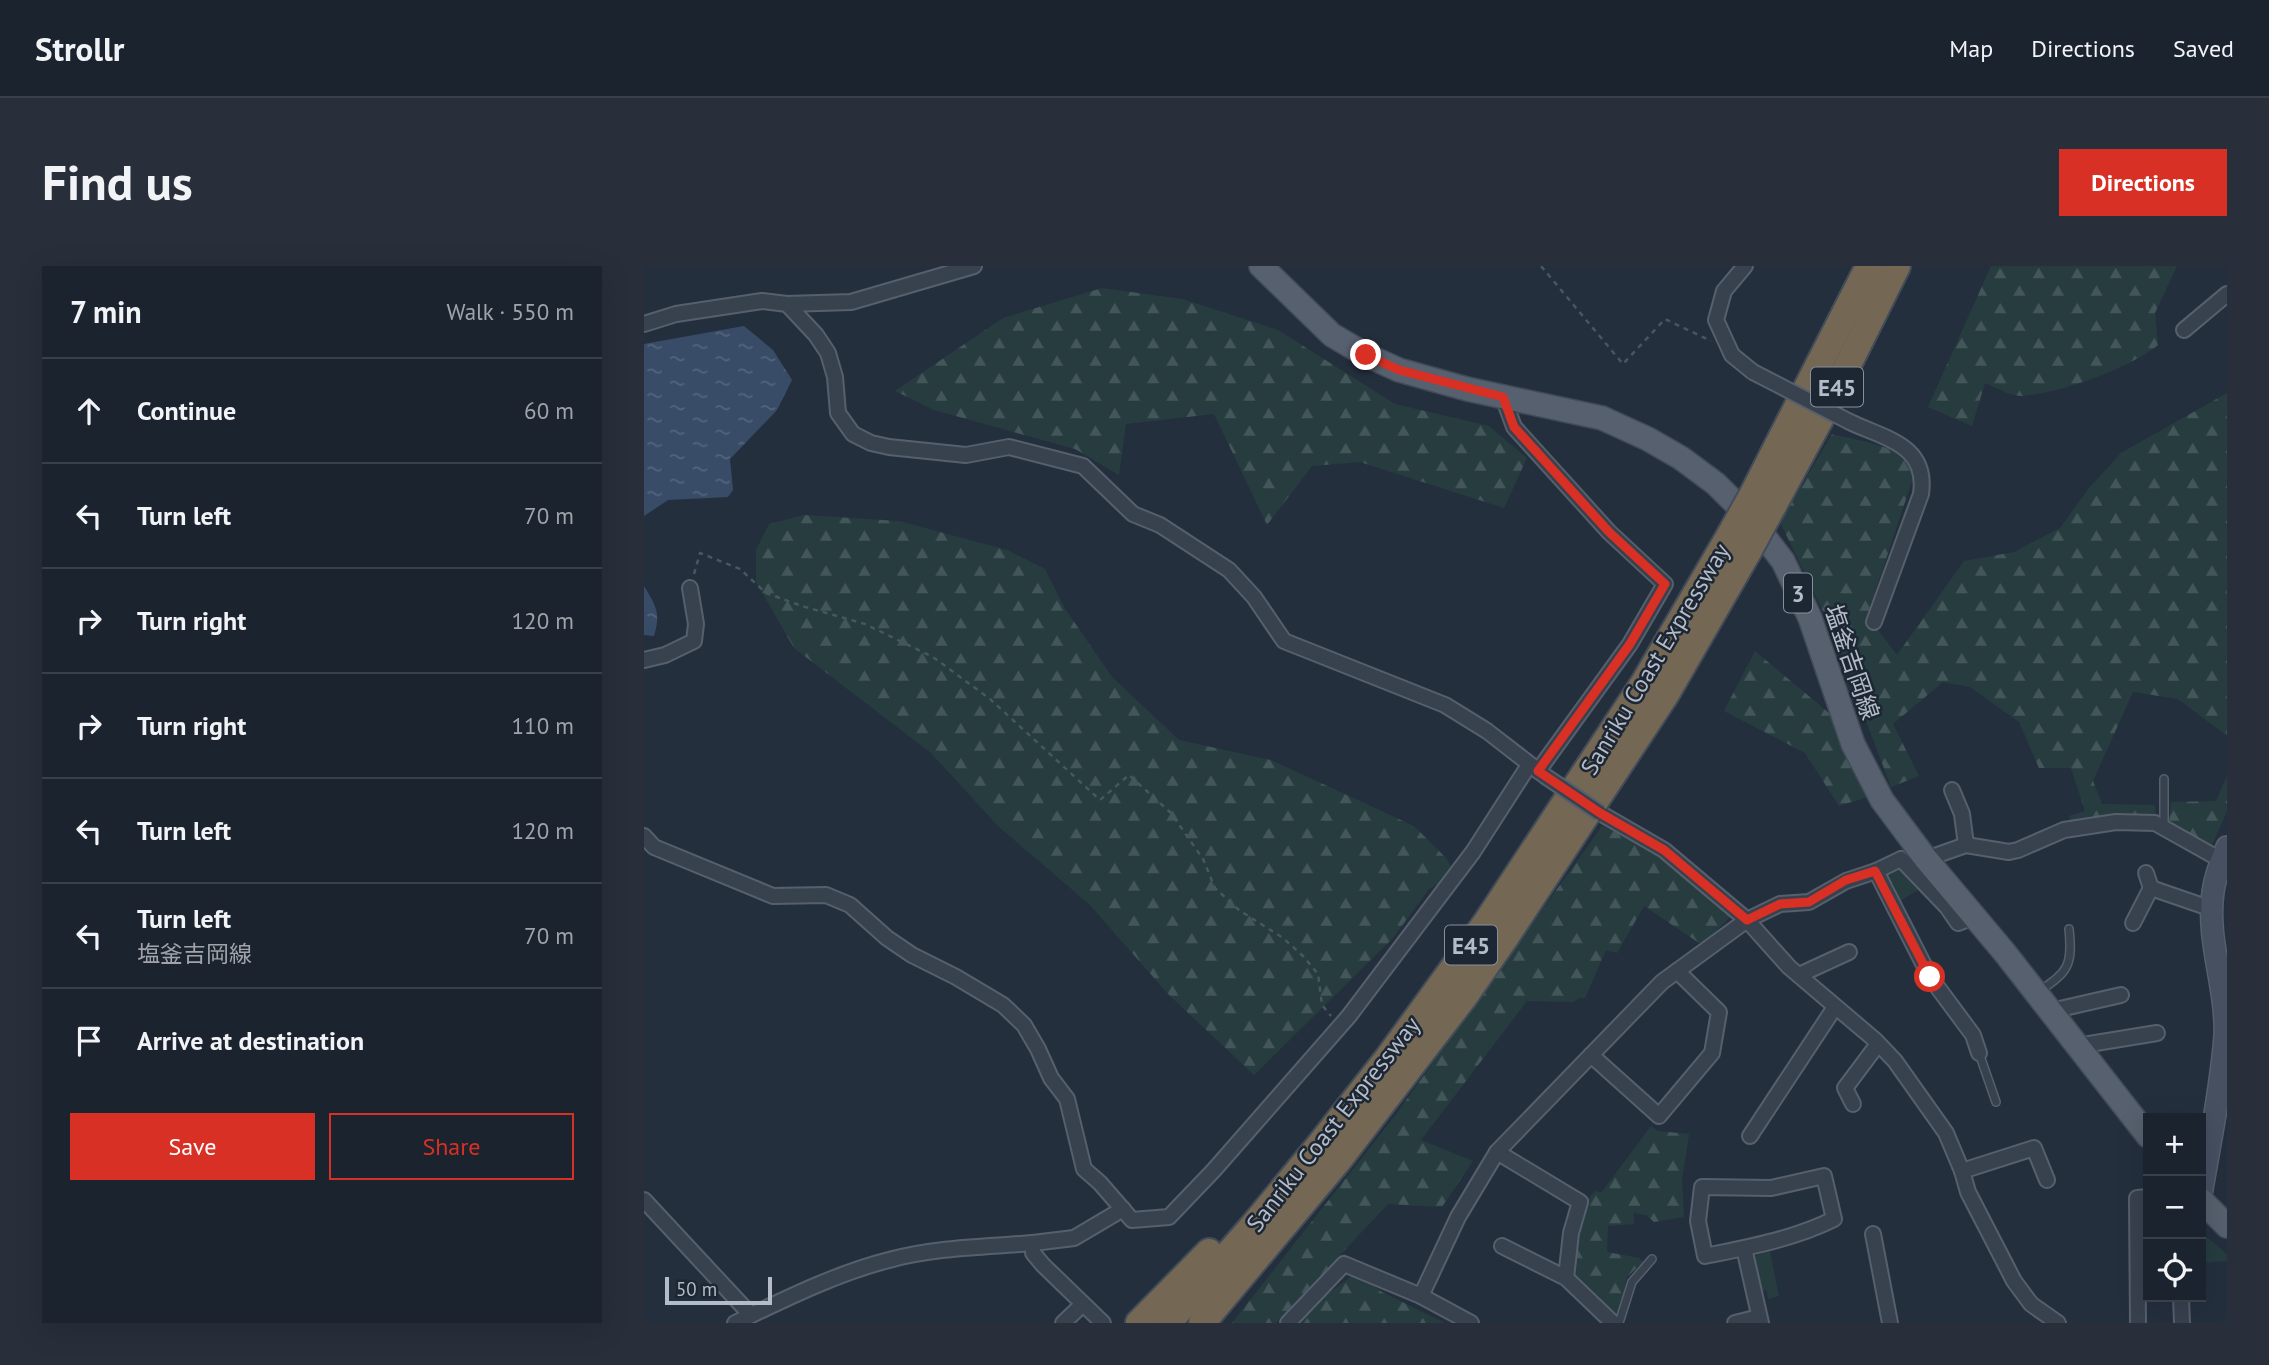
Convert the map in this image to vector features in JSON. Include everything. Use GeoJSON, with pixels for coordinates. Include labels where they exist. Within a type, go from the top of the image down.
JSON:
{"type":"FeatureCollection","features":[{"type":"Feature","properties":{"kind":"highway","name":"Sanriku Coast Expressway"},"geometry":{"type":"LineString","coordinates":[[1202,1323],[1337,1162],[1486,923],[1740,543],[1764,499],[1868,266]]}},
{"type":"Feature","properties":{"kind":"highway","name":"Sanriku Coast Expressway"},"geometry":{"type":"LineString","coordinates":[[1764,499],[1833,395],[1897,266]]}},
{"type":"Feature","properties":{"kind":"highway","name":"Sanriku Coast Expressway"},"geometry":{"type":"LineString","coordinates":[[1168,1323],[1400,1061]]}},
{"type":"Feature","properties":{"kind":"highway"},"geometry":{"type":"LineString","coordinates":[[1139,1323],[1400,1061]]}},
{"type":"Feature","properties":{"kind":"highway"},"geometry":{"type":"LineString","coordinates":[[1223,1323],[1272,1261],[1400,1061]]}},
{"type":"Feature","properties":{"kind":"main road","name":"塩釜吉岡線"},"geometry":{"type":"LineString","coordinates":[[1261,266],[1332,335],[1366,355],[1399,370],[1503,397],[1602,418],[1681,458],[1716,484],[1749,517],[1783,561],[1811,618],[1853,744],[1882,800],[1926,859],[1976,916],[2052,1011],[2143,1130]]}},
{"type":"Feature","properties":{"kind":"main road"},"geometry":{"type":"LineString","coordinates":[[2206,1208],[2219,1230]]}},
{"type":"Feature","properties":{"kind":"street"},"geometry":{"type":"LineString","coordinates":[[644,324],[676,314],[762,301],[787,304],[851,302],[974,266]]}},
{"type":"Feature","properties":{"kind":"street"},"geometry":{"type":"LineString","coordinates":[[1745,266],[1724,291],[1716,320],[1732,355],[1753,372],[1904,447],[1921,467],[1921,494],[1874,622]]}},
{"type":"Feature","properties":{"kind":"street"},"geometry":{"type":"LineString","coordinates":[[2184,330],[2227,294]]}},
{"type":"Feature","properties":{"kind":"street"},"geometry":{"type":"LineString","coordinates":[[787,304],[816,335],[828,353],[835,377],[838,413],[853,434],[871,443],[889,447],[966,455],[1009,447],[1083,466],[1133,514],[1160,525],[1229,570],[1254,597],[1284,641],[1445,705],[1487,731],[1538,771],[1600,813],[1664,850],[1747,920],[1798,975],[1895,1061],[1946,1133],[1968,1192],[2014,1281],[2031,1304],[2058,1323]]}},
{"type":"Feature","properties":{"kind":"street"},"geometry":{"type":"LineString","coordinates":[[644,836],[653,847],[773,896],[826,895],[850,905],[912,955],[1003,1005],[1024,1025],[1051,1078],[1067,1099],[1084,1169],[1132,1220],[1169,1217],[1214,1170],[1349,1016],[1538,771],[1630,644],[1665,584],[1609,532],[1514,427],[1503,397]]}},
{"type":"Feature","properties":{"kind":"street"},"geometry":{"type":"LineString","coordinates":[[644,660],[664,655],[694,641],[696,624],[690,588]]}},
{"type":"Feature","properties":{"kind":"street"},"geometry":{"type":"LineString","coordinates":[[1952,790],[1962,814],[1966,845]]}},
{"type":"Feature","properties":{"kind":"street"},"geometry":{"type":"LineString","coordinates":[[1926,859],[1966,845],[2009,852],[2064,830],[2116,822],[2155,822],[2210,855],[2224,853],[2211,909],[2223,969],[2225,1035],[2220,1131],[2206,1178]]}},
{"type":"Feature","properties":{"kind":"street"},"geometry":{"type":"LineString","coordinates":[[1421,1296],[1458,1217],[1497,1152],[1662,982],[1747,920],[1780,904],[1809,902],[1846,880],[1901,859],[1958,923],[1976,916]]}},
{"type":"Feature","properties":{"kind":"street"},"geometry":{"type":"LineString","coordinates":[[1875,871],[1930,977],[1973,1035],[1979,1053]]}},
{"type":"Feature","properties":{"kind":"street"},"geometry":{"type":"LineString","coordinates":[[2133,923],[2151,888],[2146,873]]}},
{"type":"Feature","properties":{"kind":"street"},"geometry":{"type":"LineString","coordinates":[[2151,888],[2211,909]]}},
{"type":"Feature","properties":{"kind":"street"},"geometry":{"type":"LineString","coordinates":[[1798,975],[1849,952]]}},
{"type":"Feature","properties":{"kind":"street"},"geometry":{"type":"LineString","coordinates":[[1591,1055],[1659,1116],[1712,1053],[1719,1012],[1677,971]]}},
{"type":"Feature","properties":{"kind":"street"},"geometry":{"type":"LineString","coordinates":[[2052,1011],[2121,995]]}},
{"type":"Feature","properties":{"kind":"street"},"geometry":{"type":"LineString","coordinates":[[1751,1136],[1835,1007]]}},
{"type":"Feature","properties":{"kind":"street"},"geometry":{"type":"LineString","coordinates":[[2077,1046],[2157,1033]]}},
{"type":"Feature","properties":{"kind":"street"},"geometry":{"type":"LineString","coordinates":[[1853,1104],[1845,1087],[1878,1044]]}},
{"type":"Feature","properties":{"kind":"street"},"geometry":{"type":"LineString","coordinates":[[1962,1171],[2034,1148],[2047,1181]]}},
{"type":"Feature","properties":{"kind":"street"},"geometry":{"type":"LineString","coordinates":[[1497,1152],[1580,1202],[1571,1233],[1566,1278]]}},
{"type":"Feature","properties":{"kind":"street"},"geometry":{"type":"LineString","coordinates":[[1824,1176],[1834,1219],[1813,1229],[1744,1248],[1705,1256],[1699,1222],[1702,1187],[1771,1188],[1824,1176]]}},
{"type":"Feature","properties":{"kind":"street"},"geometry":{"type":"LineString","coordinates":[[2138,1323],[2137,1198],[2143,1197]]}},
{"type":"Feature","properties":{"kind":"street"},"geometry":{"type":"LineString","coordinates":[[644,1200],[751,1315]]}},
{"type":"Feature","properties":{"kind":"street"},"geometry":{"type":"LineString","coordinates":[[735,1323],[839,1277],[888,1260],[920,1253],[1074,1237],[1123,1209]]}},
{"type":"Feature","properties":{"kind":"street"},"geometry":{"type":"LineString","coordinates":[[1872,1234],[1887,1322]]}},
{"type":"Feature","properties":{"kind":"street"},"geometry":{"type":"LineString","coordinates":[[1033,1243],[1033,1253],[1043,1265],[1103,1323]]}},
{"type":"Feature","properties":{"kind":"street"},"geometry":{"type":"LineString","coordinates":[[1502,1246],[1566,1278],[1613,1323]]}},
{"type":"Feature","properties":{"kind":"street"},"geometry":{"type":"LineString","coordinates":[[1735,1323],[1760,1320],[1744,1248]]}},
{"type":"Feature","properties":{"kind":"street"},"geometry":{"type":"LineString","coordinates":[[1288,1323],[1344,1264],[1421,1296],[1471,1323]]}},
{"type":"Feature","properties":{"kind":"street"},"geometry":{"type":"LineString","coordinates":[[2180,1302],[2182,1323]]}},
{"type":"Feature","properties":{"kind":"street"},"geometry":{"type":"LineString","coordinates":[[1063,1323],[1086,1308]]}},
{"type":"Feature","properties":{"kind":"lane"},"geometry":{"type":"LineString","coordinates":[[2164,779],[2164,826]]}},
{"type":"Feature","properties":{"kind":"lane"},"geometry":{"type":"LineString","coordinates":[[2037,993],[2062,975],[2071,948],[2069,929]]}},
{"type":"Feature","properties":{"kind":"lane"},"geometry":{"type":"LineString","coordinates":[[1979,1053],[1996,1102]]}},
{"type":"Feature","properties":{"kind":"lane"},"geometry":{"type":"LineString","coordinates":[[1619,1323],[1632,1282],[1652,1259]]}},
{"type":"Feature","properties":{"kind":"path"},"geometry":{"type":"LineString","coordinates":[[1541,266],[1623,364],[1665,319],[1709,341],[1728,344]]}},
{"type":"Feature","properties":{"kind":"path"},"geometry":{"type":"LineString","coordinates":[[690,588],[700,553],[740,569],[766,593],[865,624],[933,657],[990,699],[1100,800],[1129,775],[1171,813],[1203,859],[1215,888],[1238,910],[1283,939],[1303,956],[1318,974],[1322,1005],[1331,1016]]}},
{"type":"Feature","properties":{"kind":"green space"},"geometry":{"type":"Polygon","coordinates":[[[1991,266],[2177,266],[2155,313],[2158,345],[2112,371],[2073,385],[2036,394],[2017,396],[1985,383],[1972,426],[1928,407],[1991,266]]]}},
{"type":"Feature","properties":{"kind":"green space"},"geometry":{"type":"Polygon","coordinates":[[[1102,288],[1182,299],[1278,330],[1395,404],[1489,426],[1527,458],[1504,508],[1360,462],[1312,466],[1267,525],[1214,414],[1126,424],[1119,475],[1075,449],[934,410],[895,391],[1003,318],[1102,288]]]}},
{"type":"Feature","properties":{"kind":"green space"},"geometry":{"type":"Polygon","coordinates":[[[2227,393],[2227,736],[2178,699],[2133,692],[2093,781],[2102,804],[2155,805],[2156,819],[2071,823],[2069,816],[2085,811],[2071,768],[2039,768],[2019,722],[1970,687],[1943,682],[1893,724],[1919,776],[1891,787],[1831,628],[1780,522],[1832,434],[1892,450],[1907,461],[1914,475],[1867,616],[1897,655],[1964,561],[2014,552],[2060,528],[2089,488],[2121,453],[2227,393]]]}},
{"type":"Feature","properties":{"kind":"green space"},"geometry":{"type":"Polygon","coordinates":[[[804,515],[899,521],[1007,550],[1045,569],[1064,607],[1112,677],[1179,740],[1271,760],[1414,826],[1446,858],[1455,874],[1429,889],[1393,938],[1254,1075],[1169,995],[1090,905],[998,826],[931,753],[794,648],[756,582],[756,550],[769,524],[804,515]]]}},
{"type":"Feature","properties":{"kind":"green space"},"geometry":{"type":"Polygon","coordinates":[[[1755,651],[1835,718],[1871,796],[1839,806],[1805,753],[1724,711],[1755,651]]]}},
{"type":"Feature","properties":{"kind":"green space"},"geometry":{"type":"Polygon","coordinates":[[[2227,776],[2227,811],[2212,845],[2169,822],[2171,802],[2216,801],[2227,776]]]}},
{"type":"Feature","properties":{"kind":"green space"},"geometry":{"type":"Polygon","coordinates":[[[1602,826],[1658,851],[1730,917],[1702,945],[1644,906],[1617,953],[1606,950],[1585,998],[1573,1002],[1527,1001],[1421,1140],[1473,1161],[1442,1207],[1388,1204],[1276,1323],[1232,1323],[1397,1113],[1602,826]]]}},
{"type":"Feature","properties":{"kind":"green space"},"geometry":{"type":"Polygon","coordinates":[[[1895,867],[1903,869],[1920,889],[1898,902],[1892,892],[1896,890],[1893,883],[1888,885],[1887,872],[1895,867]]]}},
{"type":"Feature","properties":{"kind":"green space"},"geometry":{"type":"Polygon","coordinates":[[[1651,1126],[1658,1131],[1689,1134],[1682,1179],[1684,1217],[1654,1222],[1646,1215],[1634,1213],[1634,1224],[1608,1226],[1607,1252],[1639,1258],[1643,1262],[1627,1277],[1620,1313],[1615,1315],[1572,1277],[1576,1231],[1588,1200],[1595,1191],[1601,1193],[1651,1126]]]}},
{"type":"Feature","properties":{"kind":"green space"},"geometry":{"type":"Polygon","coordinates":[[[2206,1238],[2227,1254],[2227,1261],[2206,1263],[2206,1238]]]}},
{"type":"Feature","properties":{"kind":"green space"},"geometry":{"type":"Polygon","coordinates":[[[1769,1247],[1779,1296],[1768,1299],[1766,1290],[1761,1291],[1755,1258],[1761,1249],[1769,1247]]]}},
{"type":"Feature","properties":{"kind":"green space"},"geometry":{"type":"Polygon","coordinates":[[[1356,1273],[1382,1292],[1445,1323],[1297,1323],[1311,1306],[1356,1273]]]}},
{"type":"Feature","properties":{"kind":"water"},"geometry":{"type":"Polygon","coordinates":[[[744,326],[773,350],[792,380],[777,410],[730,459],[733,490],[728,497],[668,500],[644,516],[644,344],[744,326]]]}},
{"type":"Feature","properties":{"kind":"water"},"geometry":{"type":"Polygon","coordinates":[[[644,586],[656,610],[654,636],[644,635],[644,586]]]}},
{"type":"Feature","properties":{"kind":"route"},"geometry":{"type":"LineString","coordinates":[[1366,355],[1399,370],[1503,397],[1514,427],[1609,532],[1665,584],[1630,644],[1538,771],[1600,813],[1664,850],[1747,920],[1780,904],[1809,902],[1846,880],[1875,871],[1930,977]]}}]}
